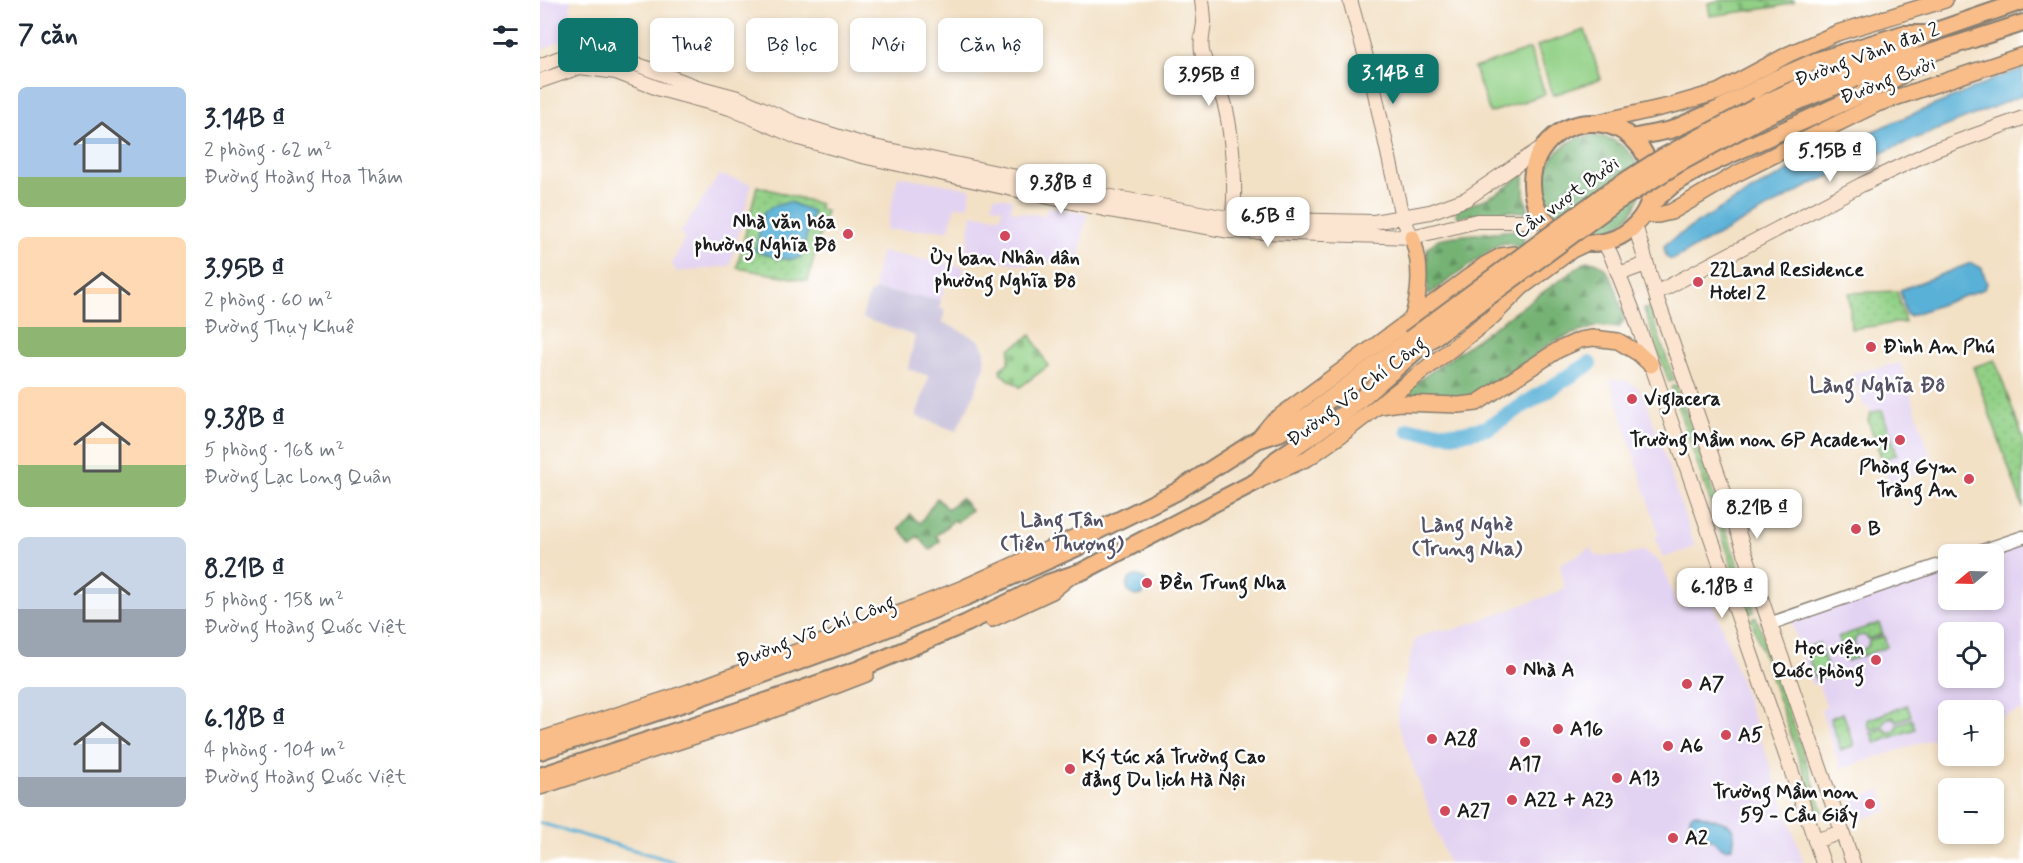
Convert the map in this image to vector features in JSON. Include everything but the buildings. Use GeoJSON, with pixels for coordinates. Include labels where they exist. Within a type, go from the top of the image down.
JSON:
{"type":"FeatureCollection","features":[{"type":"Feature","properties":{"kind":"highway","name":"Đường Vành đai 2"},"geometry":{"type":"LineString","coordinates":[[1760,112],[1812,80],[1912,42],[1927,34],[2023,1]]}},
{"type":"Feature","properties":{"kind":"highway","name":"Đường Vành đai 2"},"geometry":{"type":"LineString","coordinates":[[1760,112],[2023,23]]}},
{"type":"Feature","properties":{"kind":"highway"},"geometry":{"type":"LineString","coordinates":[[1631,138],[1671,130],[1816,61],[1903,34],[1927,34]]}},
{"type":"Feature","properties":{"kind":"highway"},"geometry":{"type":"LineString","coordinates":[[1642,215],[1651,188],[1650,170],[1639,147],[1620,130],[1594,123],[1580,124],[1566,128],[1544,146],[1536,160],[1532,183],[1536,207],[1545,221],[1564,236],[1595,243],[1617,238],[1642,215],[1675,183],[1701,168],[1889,82],[1930,54]]}},
{"type":"Feature","properties":{"kind":"highway","name":"Cầu vượt Bưởi"},"geometry":{"type":"LineString","coordinates":[[1414,344],[1608,192],[1663,158],[1760,112]]}},
{"type":"Feature","properties":{"kind":"highway"},"geometry":{"type":"LineString","coordinates":[[1251,444],[1279,433],[1414,344]]}},
{"type":"Feature","properties":{"kind":"highway"},"geometry":{"type":"LineString","coordinates":[[1257,481],[1277,459],[1342,415],[1414,344]]}},
{"type":"Feature","properties":{"kind":"highway","name":"Đường Võ Chí Công"},"geometry":{"type":"LineString","coordinates":[[540,751],[684,703],[863,638],[968,596],[1080,546],[1097,531],[1176,492],[1251,444]]}},
{"type":"Feature","properties":{"kind":"highway","name":"Đường Võ Chí Công"},"geometry":{"type":"LineString","coordinates":[[540,776],[856,669],[968,623],[1048,583],[1069,577],[1257,481]]}},
{"type":"Feature","properties":{"kind":"main road"},"geometry":{"type":"LineString","coordinates":[[1202,0],[1201,38],[1204,62],[1226,107],[1232,149],[1234,196],[1231,225]]}},
{"type":"Feature","properties":{"kind":"main road"},"geometry":{"type":"LineString","coordinates":[[1350,0],[1371,75],[1402,217],[1419,259],[1420,281],[1412,318]]}},
{"type":"Feature","properties":{"kind":"main road"},"geometry":{"type":"LineString","coordinates":[[1594,123],[1718,92],[1789,54],[1837,33],[1945,0]]}},
{"type":"Feature","properties":{"kind":"main road"},"geometry":{"type":"LineString","coordinates":[[540,66],[576,52],[594,51],[631,61],[697,87],[750,110],[799,138],[864,150],[1104,209],[1231,225],[1412,237],[1478,221],[1545,221]]}},
{"type":"Feature","properties":{"kind":"main road","name":"Đường Bưởi"},"geometry":{"type":"LineString","coordinates":[[1642,215],[1671,212],[1734,175],[1877,104],[2023,55]]}},
{"type":"Feature","properties":{"kind":"main road"},"geometry":{"type":"LineString","coordinates":[[540,81],[573,68],[588,68],[616,72],[660,89],[730,108],[750,110]]}},
{"type":"Feature","properties":{"kind":"main road"},"geometry":{"type":"LineString","coordinates":[[1656,293],[1861,185],[1926,154],[2023,118]]}},
{"type":"Feature","properties":{"kind":"main road"},"geometry":{"type":"LineString","coordinates":[[1231,225],[1374,222],[1430,212],[1466,199],[1544,146]]}},
{"type":"Feature","properties":{"kind":"main road"},"geometry":{"type":"LineString","coordinates":[[1642,215],[1646,264],[1853,863]]}},
{"type":"Feature","properties":{"kind":"main road"},"geometry":{"type":"LineString","coordinates":[[1595,243],[1619,274],[1823,863]]}},
{"type":"Feature","properties":{"kind":"main road","name":"Đường Võ Chí Công"},"geometry":{"type":"LineString","coordinates":[[1257,481],[1308,458],[1491,318],[1522,287],[1572,249],[1595,243]]}},
{"type":"Feature","properties":{"kind":"main road","name":"Đường Võ Chí Công"},"geometry":{"type":"LineString","coordinates":[[1251,444],[1272,422],[1486,264],[1501,256],[1514,254],[1526,268],[1522,287]]}},
{"type":"Feature","properties":{"kind":"main road"},"geometry":{"type":"LineString","coordinates":[[1619,274],[1646,264]]}},
{"type":"Feature","properties":{"kind":"main road"},"geometry":{"type":"LineString","coordinates":[[1377,407],[1400,403],[1459,405],[1477,402],[1558,350],[1580,340],[1600,338],[1618,341],[1638,353],[1651,365]]}},
{"type":"Feature","properties":{"kind":"main road","name":"Đường Võ Chí Công"},"geometry":{"type":"LineString","coordinates":[[540,740],[689,692],[906,611],[1075,537],[1097,531]]}},
{"type":"Feature","properties":{"kind":"main road","name":"Đường Võ Chí Công"},"geometry":{"type":"LineString","coordinates":[[540,787],[837,686],[944,642],[1052,591],[1069,577]]}},
{"type":"Feature","properties":{"kind":"main road"},"geometry":{"type":"LineString","coordinates":[[1815,841],[1842,832]]}},
{"type":"Feature","properties":{"kind":"street"},"geometry":{"type":"LineString","coordinates":[[2002,544],[2023,537]]}},
{"type":"Feature","properties":{"kind":"street"},"geometry":{"type":"LineString","coordinates":[[1769,624],[1938,565]]}},
{"type":"Feature","properties":{"kind":"shaded area"},"geometry":{"type":"Polygon","coordinates":[[[540,0],[571,0],[571,18],[558,18],[558,42],[540,51],[540,0]]]}},
{"type":"Feature","properties":{"kind":"shaded area"},"geometry":{"type":"Polygon","coordinates":[[[719,175],[752,184],[730,266],[677,272],[672,264],[685,237],[680,233],[719,175]]]}},
{"type":"Feature","properties":{"kind":"shaded area"},"geometry":{"type":"Polygon","coordinates":[[[898,176],[971,189],[968,207],[955,206],[949,230],[886,230],[898,176]]]}},
{"type":"Feature","properties":{"kind":"shaded area","name":"Ủy ban Nhân dân phường Nghĩa Đô"},"geometry":{"type":"Polygon","coordinates":[[[994,196],[1012,199],[1011,211],[1045,216],[1047,207],[1087,214],[1077,267],[1037,259],[1029,266],[966,255],[972,214],[1001,217],[1002,208],[992,206],[994,196]]]}},
{"type":"Feature","properties":{"kind":"shaded area"},"geometry":{"type":"Polygon","coordinates":[[[881,252],[964,267],[960,286],[947,281],[941,300],[876,290],[874,282],[881,252]]]}},
{"type":"Feature","properties":{"kind":"shaded area"},"geometry":{"type":"Polygon","coordinates":[[[876,290],[941,300],[939,308],[945,310],[942,322],[979,340],[985,351],[985,366],[956,431],[916,416],[929,376],[908,369],[915,336],[862,318],[869,294],[876,290]]]}},
{"type":"Feature","properties":{"kind":"shaded area","name":"Trường Mầm non GP Academy"},"geometry":{"type":"Polygon","coordinates":[[[1900,363],[1932,461],[1928,469],[1889,482],[1868,420],[1871,413],[1870,408],[1863,404],[1852,373],[1900,363]]]}},
{"type":"Feature","properties":{"kind":"shaded area"},"geometry":{"type":"Polygon","coordinates":[[[1610,379],[1627,381],[1638,388],[1646,400],[1695,547],[1663,558],[1655,537],[1659,535],[1610,379]]]}},
{"type":"Feature","properties":{"kind":"shaded area","name":"Học viện Quốc phòng"},"geometry":{"type":"Polygon","coordinates":[[[2023,543],[2023,710],[2004,716],[2004,700],[1938,700],[1938,737],[1841,769],[1821,710],[1827,707],[1818,684],[1812,685],[1791,621],[1938,571],[1938,610],[2004,610],[2004,549],[2023,543]]]}},
{"type":"Feature","properties":{"kind":"shaded area"},"geometry":{"type":"Polygon","coordinates":[[[1591,548],[1596,556],[1623,556],[1644,550],[1662,564],[1678,608],[1711,596],[1804,863],[1448,863],[1397,722],[1398,708],[1415,639],[1436,630],[1453,630],[1565,588],[1560,564],[1591,548]]]}},
{"type":"Feature","properties":{"kind":"shaded area","name":"Trường Mầm non 59 - Cầu Giấy"},"geometry":{"type":"Polygon","coordinates":[[[1881,790],[1888,810],[1858,820],[1852,800],[1881,790]]]}},
{"type":"Feature","properties":{"kind":"green space"},"geometry":{"type":"Polygon","coordinates":[[[1722,0],[1794,0],[1794,2],[1776,7],[1710,16],[1708,3],[1722,0]]]}},
{"type":"Feature","properties":{"kind":"green space"},"geometry":{"type":"Polygon","coordinates":[[[1585,30],[1601,79],[1553,95],[1537,46],[1585,30]]]}},
{"type":"Feature","properties":{"kind":"green space"},"geometry":{"type":"Polygon","coordinates":[[[1530,49],[1545,94],[1490,113],[1474,68],[1530,49]]]}},
{"type":"Feature","properties":{"kind":"green space"},"geometry":{"type":"Polygon","coordinates":[[[1593,136],[1611,139],[1627,150],[1638,166],[1641,184],[1638,202],[1627,218],[1611,229],[1593,232],[1575,229],[1559,218],[1548,202],[1545,184],[1548,166],[1559,150],[1575,139],[1593,136]]]}},
{"type":"Feature","properties":{"kind":"green space"},"geometry":{"type":"Polygon","coordinates":[[[1521,175],[1524,176],[1524,194],[1529,212],[1506,211],[1458,217],[1456,213],[1458,208],[1492,196],[1521,175]]]}},
{"type":"Feature","properties":{"kind":"green space"},"geometry":{"type":"Polygon","coordinates":[[[757,186],[820,204],[819,209],[826,211],[808,281],[737,268],[757,186]]]}},
{"type":"Feature","properties":{"kind":"green space"},"geometry":{"type":"Polygon","coordinates":[[[1524,229],[1523,248],[1505,243],[1498,245],[1428,295],[1427,249],[1438,239],[1524,229]]]}},
{"type":"Feature","properties":{"kind":"green space"},"geometry":{"type":"Polygon","coordinates":[[[1587,261],[1596,262],[1603,267],[1613,282],[1625,319],[1619,328],[1598,326],[1553,342],[1481,395],[1463,398],[1423,394],[1402,397],[1401,393],[1587,261]]]}},
{"type":"Feature","properties":{"kind":"green space"},"geometry":{"type":"Polygon","coordinates":[[[1897,291],[1905,322],[1851,329],[1849,293],[1897,291]]]}},
{"type":"Feature","properties":{"kind":"green space"},"geometry":{"type":"Polygon","coordinates":[[[1649,308],[1674,380],[1669,382],[1644,309],[1649,308]]]}},
{"type":"Feature","properties":{"kind":"green space"},"geometry":{"type":"Polygon","coordinates":[[[1031,335],[1048,366],[1020,387],[1001,374],[1000,369],[1009,362],[1010,349],[1031,335]]]}},
{"type":"Feature","properties":{"kind":"green space"},"geometry":{"type":"Polygon","coordinates":[[[1995,360],[2023,439],[2023,508],[1973,367],[1995,360]]]}},
{"type":"Feature","properties":{"kind":"green space"},"geometry":{"type":"Polygon","coordinates":[[[1676,385],[1754,612],[1749,614],[1671,387],[1676,385]]]}},
{"type":"Feature","properties":{"kind":"green space"},"geometry":{"type":"Polygon","coordinates":[[[1882,410],[1897,454],[1882,460],[1868,420],[1871,413],[1882,410]]]}},
{"type":"Feature","properties":{"kind":"green space"},"geometry":{"type":"Polygon","coordinates":[[[937,498],[947,509],[961,498],[971,510],[957,522],[954,520],[936,536],[940,541],[930,550],[918,536],[911,542],[899,528],[910,515],[920,523],[937,498]]]}},
{"type":"Feature","properties":{"kind":"green space"},"geometry":{"type":"Polygon","coordinates":[[[1756,617],[1823,811],[1818,813],[1751,619],[1756,617]]]}},
{"type":"Feature","properties":{"kind":"green space"},"geometry":{"type":"Polygon","coordinates":[[[1879,623],[1883,634],[1868,639],[1860,635],[1855,639],[1855,643],[1842,648],[1838,637],[1879,623]]]}},
{"type":"Feature","properties":{"kind":"green space"},"geometry":{"type":"Polygon","coordinates":[[[1884,636],[1887,647],[1847,661],[1843,650],[1855,646],[1860,649],[1866,648],[1869,641],[1884,636]]]}},
{"type":"Feature","properties":{"kind":"green space"},"geometry":{"type":"Polygon","coordinates":[[[1819,643],[1830,675],[1816,680],[1805,648],[1819,643]]]}},
{"type":"Feature","properties":{"kind":"green space"},"geometry":{"type":"Polygon","coordinates":[[[1907,705],[1911,716],[1896,721],[1894,718],[1888,718],[1884,721],[1883,726],[1870,730],[1867,720],[1907,705]]]}},
{"type":"Feature","properties":{"kind":"green space"},"geometry":{"type":"Polygon","coordinates":[[[1843,713],[1854,745],[1841,750],[1830,718],[1843,713]]]}},
{"type":"Feature","properties":{"kind":"green space"},"geometry":{"type":"Polygon","coordinates":[[[1912,719],[1915,729],[1875,743],[1871,733],[1884,728],[1887,732],[1892,732],[1896,729],[1897,724],[1912,719]]]}},
{"type":"Feature","properties":{"kind":"water"},"geometry":{"type":"Polygon","coordinates":[[[2023,69],[2023,95],[1812,184],[1674,259],[1666,256],[1664,247],[1667,243],[1768,181],[1874,131],[2023,69]]]}},
{"type":"Feature","properties":{"kind":"water"},"geometry":{"type":"Polygon","coordinates":[[[790,202],[813,212],[801,257],[784,259],[755,251],[764,212],[774,206],[790,202]]]}},
{"type":"Feature","properties":{"kind":"water"},"geometry":{"type":"Polygon","coordinates":[[[1971,263],[1982,268],[1987,284],[1984,289],[1909,316],[1906,314],[1900,290],[1971,263]]]}},
{"type":"Feature","properties":{"kind":"water"},"geometry":{"type":"Polygon","coordinates":[[[1137,576],[1144,579],[1147,586],[1144,593],[1137,596],[1130,593],[1127,586],[1130,579],[1137,576]]]}},
{"type":"Feature","properties":{"kind":"water"},"geometry":{"type":"Polygon","coordinates":[[[1695,813],[1729,824],[1734,836],[1731,848],[1722,847],[1694,832],[1690,827],[1690,821],[1691,815],[1695,813]]]}},
{"type":"Feature","properties":{"kind":"waterway"},"geometry":{"type":"LineString","coordinates":[[1409,430],[1456,434],[1487,428],[1589,364]]}},
{"type":"Feature","properties":{"kind":"waterway"},"geometry":{"type":"LineString","coordinates":[[540,823],[679,863]]}},
{"type":"Feature","properties":{"kind":"place","name":"Nhà văn hóa phường Nghĩa Đô"},"geometry":{"type":"Point","coordinates":[848,234]}},
{"type":"Feature","properties":{"kind":"place","name":"Ủy ban Nhân dân phường Nghĩa Đô"},"geometry":{"type":"Point","coordinates":[1005,236]}},
{"type":"Feature","properties":{"kind":"place","name":"22Land Residence Hotel 2"},"geometry":{"type":"Point","coordinates":[1698,282]}},
{"type":"Feature","properties":{"kind":"place","name":"Đình An Phú"},"geometry":{"type":"Point","coordinates":[1871,347]}},
{"type":"Feature","properties":{"kind":"place","name":"Viglacera"},"geometry":{"type":"Point","coordinates":[1632,399]}},
{"type":"Feature","properties":{"kind":"place","name":"Trường Mầm non GP Academy"},"geometry":{"type":"Point","coordinates":[1900,440]}},
{"type":"Feature","properties":{"kind":"place","name":"Phòng Gym Tràng An"},"geometry":{"type":"Point","coordinates":[1969,479]}},
{"type":"Feature","properties":{"kind":"place","name":"B"},"geometry":{"type":"Point","coordinates":[1856,529]}},
{"type":"Feature","properties":{"kind":"place","name":"Đền Trung Nha"},"geometry":{"type":"Point","coordinates":[1147,583]}},
{"type":"Feature","properties":{"kind":"place","name":"Học viện Quốc phòng"},"geometry":{"type":"Point","coordinates":[1876,660]}},
{"type":"Feature","properties":{"kind":"place","name":"Nhà A"},"geometry":{"type":"Point","coordinates":[1511,670]}},
{"type":"Feature","properties":{"kind":"place","name":"A7"},"geometry":{"type":"Point","coordinates":[1687,684]}},
{"type":"Feature","properties":{"kind":"place","name":"A16"},"geometry":{"type":"Point","coordinates":[1558,729]}},
{"type":"Feature","properties":{"kind":"place","name":"A5"},"geometry":{"type":"Point","coordinates":[1726,735]}},
{"type":"Feature","properties":{"kind":"place","name":"A28"},"geometry":{"type":"Point","coordinates":[1432,739]}},
{"type":"Feature","properties":{"kind":"place","name":"A17"},"geometry":{"type":"Point","coordinates":[1525,742]}},
{"type":"Feature","properties":{"kind":"place","name":"A6"},"geometry":{"type":"Point","coordinates":[1668,746]}},
{"type":"Feature","properties":{"kind":"place","name":"Ký túc xá Trường Cao đẳng Du lịch Hà Nội"},"geometry":{"type":"Point","coordinates":[1070,769]}},
{"type":"Feature","properties":{"kind":"place","name":"A13"},"geometry":{"type":"Point","coordinates":[1617,778]}},
{"type":"Feature","properties":{"kind":"place","name":"A22 + A23"},"geometry":{"type":"Point","coordinates":[1512,800]}},
{"type":"Feature","properties":{"kind":"place","name":"Trường Mầm non 59 - Cầu Giấy"},"geometry":{"type":"Point","coordinates":[1870,804]}},
{"type":"Feature","properties":{"kind":"place","name":"A27"},"geometry":{"type":"Point","coordinates":[1445,811]}},
{"type":"Feature","properties":{"kind":"place","name":"A2"},"geometry":{"type":"Point","coordinates":[1673,838]}},
{"type":"Feature","properties":{"kind":"district","name":"Làng Nghĩa Đô"},"geometry":{"type":"Point","coordinates":[1877,386]}},
{"type":"Feature","properties":{"kind":"district","name":"Làng Tân (Tiên Thượng)"},"geometry":{"type":"Point","coordinates":[1062,532]}},
{"type":"Feature","properties":{"kind":"district","name":"Làng Nghè (Trung Nha)"},"geometry":{"type":"Point","coordinates":[1467,537]}}]}
